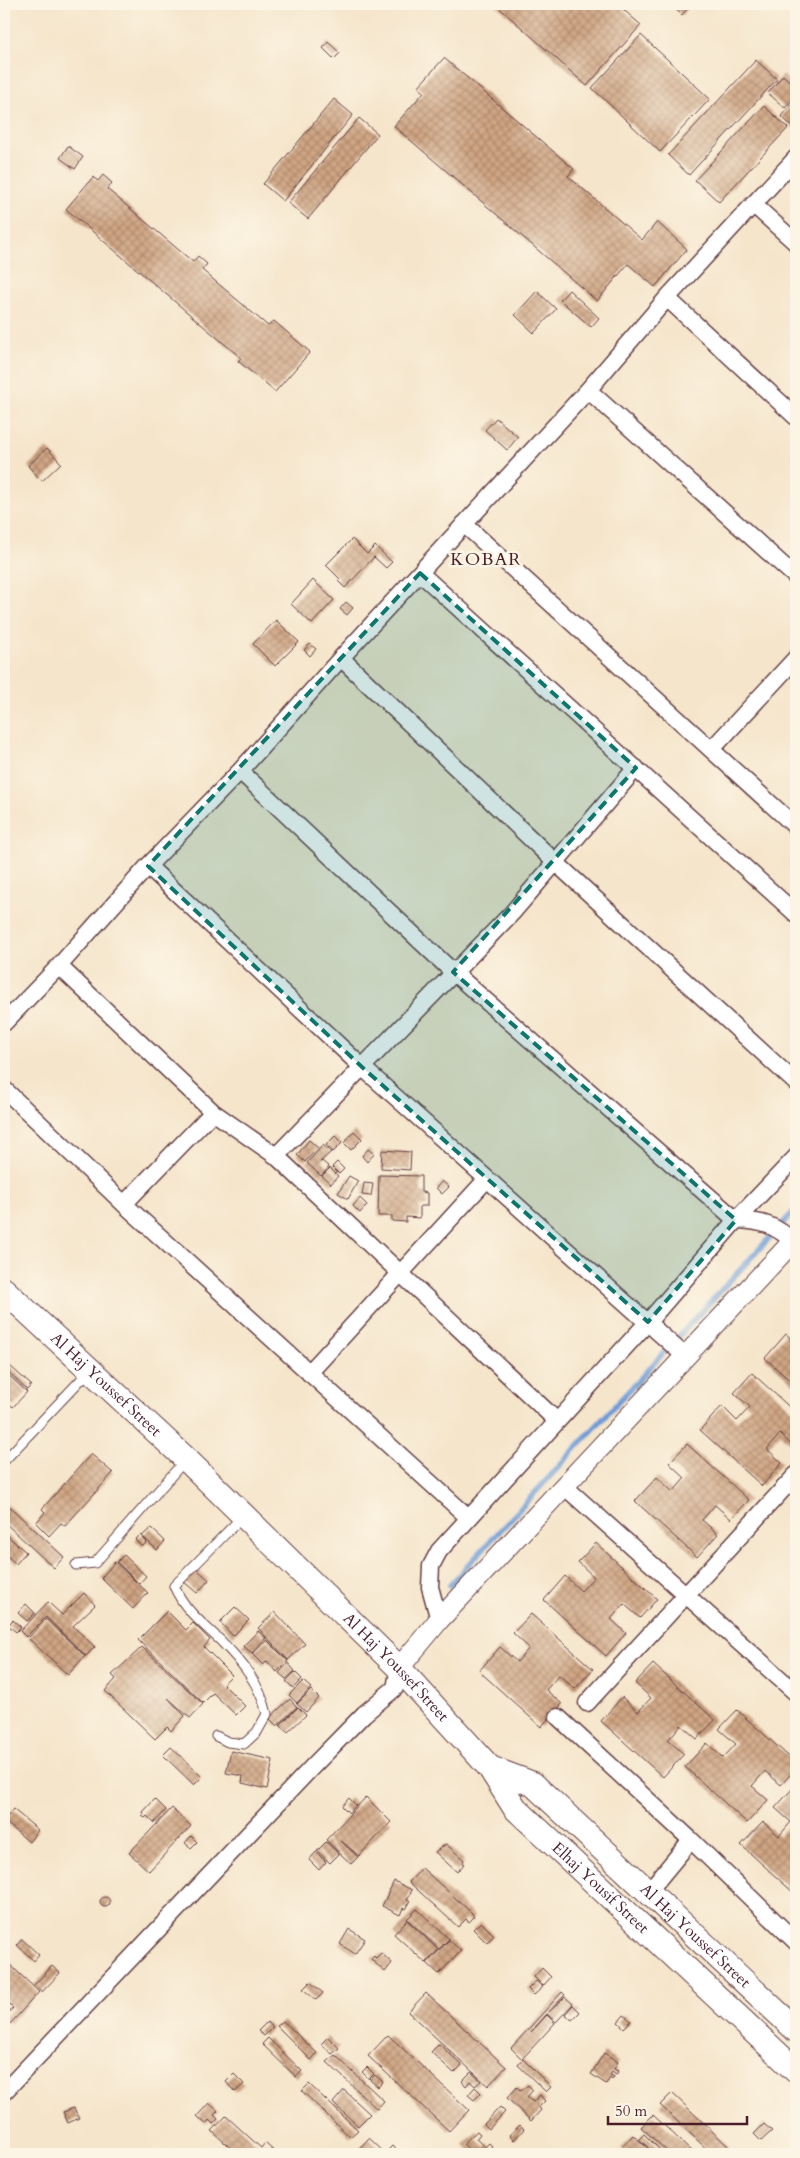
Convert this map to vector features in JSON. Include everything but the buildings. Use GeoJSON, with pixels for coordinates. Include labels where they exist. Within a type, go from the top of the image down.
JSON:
{"type":"FeatureCollection","features":[{"type":"Feature","properties":{"kind":"main road","name":"Al Haj Youssef Street"},"geometry":{"type":"LineString","coordinates":[[4,1290],[186,1459],[399,1668],[490,1768],[515,1808],[796,2071]]}},
{"type":"Feature","properties":{"kind":"main road","name":"Al Haj Youssef Street"},"geometry":{"type":"LineString","coordinates":[[490,1768],[533,1784],[796,2030]]}},
{"type":"Feature","properties":{"kind":"street"},"geometry":{"type":"LineString","coordinates":[[4,1024],[59,966],[148,866],[240,771],[341,658],[588,390],[667,298],[796,158]]}},
{"type":"Feature","properties":{"kind":"street"},"geometry":{"type":"LineString","coordinates":[[754,204],[796,243]]}},
{"type":"Feature","properties":{"kind":"street"},"geometry":{"type":"LineString","coordinates":[[667,298],[796,417]]}},
{"type":"Feature","properties":{"kind":"street"},"geometry":{"type":"LineString","coordinates":[[588,390],[796,577]]}},
{"type":"Feature","properties":{"kind":"street"},"geometry":{"type":"LineString","coordinates":[[464,524],[712,748],[796,827]]}},
{"type":"Feature","properties":{"kind":"street"},"geometry":{"type":"LineString","coordinates":[[420,573],[796,914]]}},
{"type":"Feature","properties":{"kind":"street"},"geometry":{"type":"LineString","coordinates":[[341,658],[555,862],[796,1083]]}},
{"type":"Feature","properties":{"kind":"street"},"geometry":{"type":"LineString","coordinates":[[712,748],[796,658]]}},
{"type":"Feature","properties":{"kind":"street"},"geometry":{"type":"LineString","coordinates":[[276,1156],[512,913],[636,768]]}},
{"type":"Feature","properties":{"kind":"street"},"geometry":{"type":"LineString","coordinates":[[4,2092],[315,1764],[364,1714],[395,1688],[399,1668],[439,1620],[564,1486],[682,1354],[793,1240],[771,1226],[758,1221],[736,1220],[453,972],[240,771]]}},
{"type":"Feature","properties":{"kind":"street"},"geometry":{"type":"LineString","coordinates":[[148,866],[362,1067],[682,1354]]}},
{"type":"Feature","properties":{"kind":"street"},"geometry":{"type":"LineString","coordinates":[[59,966],[212,1112],[276,1156],[557,1421]]}},
{"type":"Feature","properties":{"kind":"street"},"geometry":{"type":"LineString","coordinates":[[4,1088],[124,1204],[469,1518]]}},
{"type":"Feature","properties":{"kind":"street"},"geometry":{"type":"LineString","coordinates":[[124,1204],[212,1112]]}},
{"type":"Feature","properties":{"kind":"street"},"geometry":{"type":"LineString","coordinates":[[439,1620],[430,1587],[430,1566],[439,1551],[648,1322],[736,1220],[796,1157]]}},
{"type":"Feature","properties":{"kind":"street"},"geometry":{"type":"LineString","coordinates":[[308,1373],[486,1180]]}},
{"type":"Feature","properties":{"kind":"street"},"geometry":{"type":"LineString","coordinates":[[587,1703],[796,1475]]}},
{"type":"Feature","properties":{"kind":"street"},"geometry":{"type":"LineString","coordinates":[[564,1486],[796,1693]]}},
{"type":"Feature","properties":{"kind":"street"},"geometry":{"type":"LineString","coordinates":[[558,1718],[691,1840],[796,1942]]}},
{"type":"Feature","properties":{"kind":"street"},"geometry":{"type":"LineString","coordinates":[[648,1892],[691,1840]]}},
{"type":"Feature","properties":{"kind":"lane"},"geometry":{"type":"LineString","coordinates":[[4,1462],[90,1370]]}},
{"type":"Feature","properties":{"kind":"lane"},"geometry":{"type":"LineString","coordinates":[[76,1565],[96,1563],[186,1459]]}},
{"type":"Feature","properties":{"kind":"lane"},"geometry":{"type":"LineString","coordinates":[[216,1736],[228,1742],[244,1744],[257,1732],[267,1714],[263,1697],[254,1678],[222,1642],[185,1608],[174,1586],[244,1515]]}},
{"type":"Feature","properties":{"kind":"highlighted area"},"geometry":{"type":"Polygon","coordinates":[[[420,573],[636,768],[453,972],[736,1220],[648,1322],[362,1067],[148,866],[420,573]]]}},
{"type":"Feature","properties":{"kind":"waterway"},"geometry":{"type":"LineString","coordinates":[[450,1585],[796,1209]]}},
{"type":"Feature","properties":{"kind":"district","name":"KOBAR"},"geometry":{"type":"Point","coordinates":[486,559]}}]}
